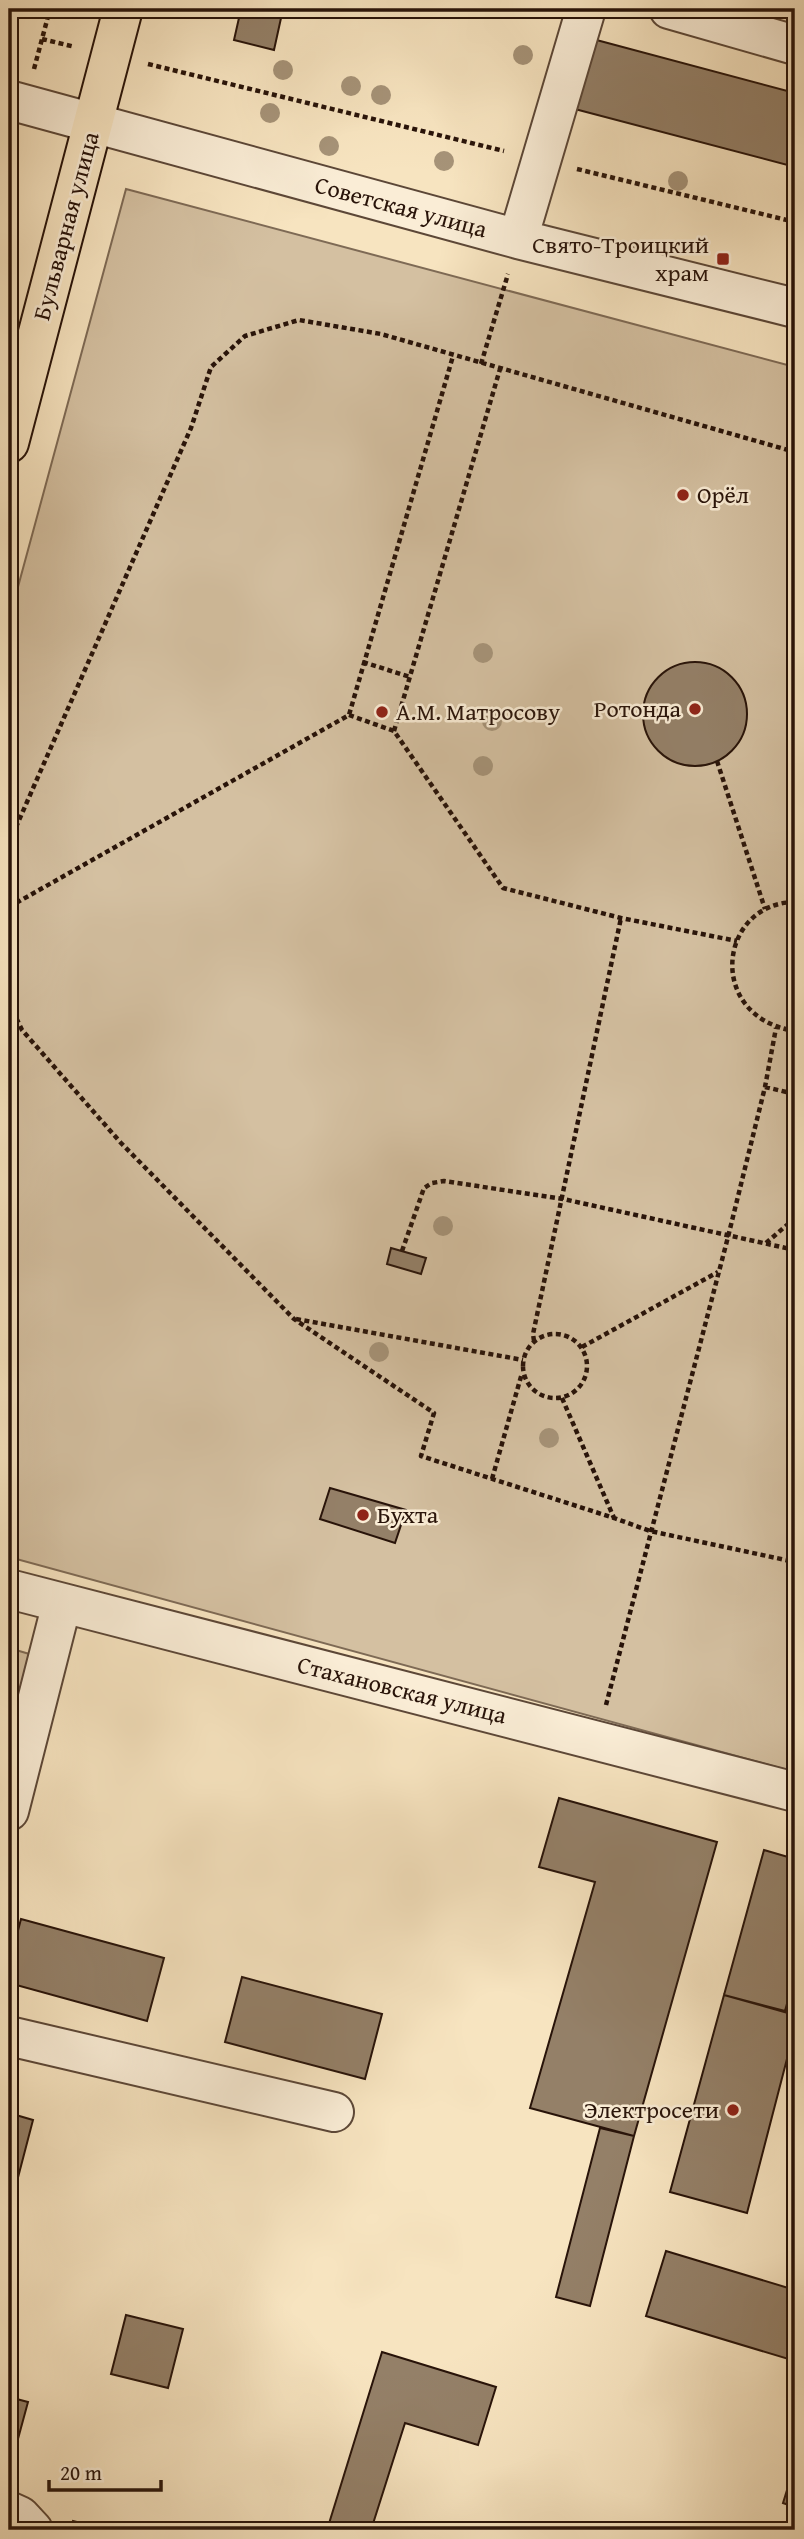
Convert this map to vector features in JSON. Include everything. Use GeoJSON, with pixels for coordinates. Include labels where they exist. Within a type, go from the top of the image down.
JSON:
{"type":"FeatureCollection","features":[{"type":"Feature","properties":{"kind":"main road","name":"Бульварная улица"},"geometry":{"type":"LineString","coordinates":[[9,443],[123,9]]}},
{"type":"Feature","properties":{"kind":"street"},"geometry":{"type":"LineString","coordinates":[[518,239],[586,9]]}},
{"type":"Feature","properties":{"kind":"street"},"geometry":{"type":"LineString","coordinates":[[669,9],[795,45]]}},
{"type":"Feature","properties":{"kind":"street","name":"Советская улица"},"geometry":{"type":"LineString","coordinates":[[21,87],[94,122],[518,239],[795,308]]}},
{"type":"Feature","properties":{"kind":"street","name":"Стахановская улица"},"geometry":{"type":"LineString","coordinates":[[9,1589],[795,1792]]}},
{"type":"Feature","properties":{"kind":"street"},"geometry":{"type":"LineString","coordinates":[[9,1811],[62,1603]]}},
{"type":"Feature","properties":{"kind":"street"},"geometry":{"type":"LineString","coordinates":[[9,2036],[334,2112]]}},
{"type":"Feature","properties":{"kind":"street"},"geometry":{"type":"LineString","coordinates":[[9,2511],[20,2516],[33,2530]]}},
{"type":"Feature","properties":{"kind":"path"},"geometry":{"type":"LineString","coordinates":[[21,87],[42,38],[50,9]]}},
{"type":"Feature","properties":{"kind":"path"},"geometry":{"type":"LineString","coordinates":[[42,38],[795,222]]}},
{"type":"Feature","properties":{"kind":"path"},"geometry":{"type":"LineString","coordinates":[[481,364],[518,239]]}},
{"type":"Feature","properties":{"kind":"path"},"geometry":{"type":"LineString","coordinates":[[9,843],[191,428],[211,367],[245,335],[299,320],[382,334],[795,452]]}},
{"type":"Feature","properties":{"kind":"path"},"geometry":{"type":"LineString","coordinates":[[9,906],[348,715],[453,356]]}},
{"type":"Feature","properties":{"kind":"path"},"geometry":{"type":"LineString","coordinates":[[394,731],[500,369]]}},
{"type":"Feature","properties":{"kind":"path"},"geometry":{"type":"LineString","coordinates":[[363,662],[410,677]]}},
{"type":"Feature","properties":{"kind":"path"},"geometry":{"type":"LineString","coordinates":[[348,715],[394,731],[503,888],[621,918],[737,941]]}},
{"type":"Feature","properties":{"kind":"path"},"geometry":{"type":"LineString","coordinates":[[717,761],[765,909]]}},
{"type":"Feature","properties":{"kind":"path"},"geometry":{"type":"LineString","coordinates":[[795,902],[785,902],[765,909],[748,923],[737,941],[732,962],[734,983],[743,1003],[757,1018],[776,1028],[795,1031]]}},
{"type":"Feature","properties":{"kind":"path"},"geometry":{"type":"LineString","coordinates":[[534,1341],[533,1334],[621,918]]}},
{"type":"Feature","properties":{"kind":"path"},"geometry":{"type":"LineString","coordinates":[[9,1003],[22,1030],[121,1143],[294,1319],[434,1413],[421,1456],[650,1531],[795,1562]]}},
{"type":"Feature","properties":{"kind":"path"},"geometry":{"type":"LineString","coordinates":[[598,1740],[728,1237],[765,1087],[776,1028]]}},
{"type":"Feature","properties":{"kind":"path"},"geometry":{"type":"LineString","coordinates":[[765,1087],[795,1094]]}},
{"type":"Feature","properties":{"kind":"path"},"geometry":{"type":"LineString","coordinates":[[402,1251],[424,1188],[444,1181],[563,1199],[795,1250]]}},
{"type":"Feature","properties":{"kind":"path"},"geometry":{"type":"LineString","coordinates":[[765,1244],[795,1218]]}},
{"type":"Feature","properties":{"kind":"path"},"geometry":{"type":"LineString","coordinates":[[582,1347],[718,1272]]}},
{"type":"Feature","properties":{"kind":"path"},"geometry":{"type":"LineString","coordinates":[[294,1319],[523,1360]]}},
{"type":"Feature","properties":{"kind":"path"},"geometry":{"type":"LineString","coordinates":[[492,1479],[523,1372],[523,1360],[534,1341],[543,1336],[564,1335],[582,1347],[586,1357],[585,1378],[580,1387],[562,1398],[540,1395],[532,1390],[523,1372]]}},
{"type":"Feature","properties":{"kind":"path"},"geometry":{"type":"LineString","coordinates":[[562,1398],[614,1518]]}},
{"type":"Feature","properties":{"kind":"shaded area"},"geometry":{"type":"Polygon","coordinates":[[[9,173],[16,176],[9,222],[9,173]]]}},
{"type":"Feature","properties":{"kind":"shaded area"},"geometry":{"type":"Polygon","coordinates":[[[126,189],[795,367],[795,1772],[9,1557],[9,620],[126,189]]]}},
{"type":"Feature","properties":{"kind":"shaded area"},"geometry":{"type":"Polygon","coordinates":[[[9,1648],[43,1658],[9,1782],[9,1648]]]}},
{"type":"Feature","properties":{"kind":"building"},"geometry":{"type":"Polygon","coordinates":[[[241,9],[283,9],[274,50],[234,40],[241,9]]]}},
{"type":"Feature","properties":{"kind":"building"},"geometry":{"type":"Polygon","coordinates":[[[589,38],[795,93],[795,167],[571,108],[589,38]]]}},
{"type":"Feature","properties":{"kind":"building","name":"Ротонда"},"geometry":{"type":"Polygon","coordinates":[[[695,662],[715,666],[732,677],[743,694],[747,714],[743,734],[732,751],[715,762],[695,766],[675,762],[658,751],[647,734],[643,714],[647,694],[658,677],[675,666],[695,662]]]}},
{"type":"Feature","properties":{"kind":"building"},"geometry":{"type":"Polygon","coordinates":[[[391,1248],[426,1258],[421,1274],[387,1264],[391,1248]]]}},
{"type":"Feature","properties":{"kind":"building","name":"Бухта"},"geometry":{"type":"Polygon","coordinates":[[[330,1488],[406,1510],[395,1543],[320,1519],[330,1488]]]}},
{"type":"Feature","properties":{"kind":"building"},"geometry":{"type":"Polygon","coordinates":[[[559,1798],[717,1842],[634,2136],[530,2108],[595,1882],[539,1867],[559,1798]]]}},
{"type":"Feature","properties":{"kind":"building"},"geometry":{"type":"Polygon","coordinates":[[[764,1850],[795,1859],[795,1974],[785,2011],[724,1995],[764,1850]]]}},
{"type":"Feature","properties":{"kind":"building"},"geometry":{"type":"Polygon","coordinates":[[[21,1919],[164,1958],[147,2021],[9,1983],[9,1965],[21,1919]]]}},
{"type":"Feature","properties":{"kind":"building"},"geometry":{"type":"Polygon","coordinates":[[[242,1977],[382,2014],[365,2079],[225,2042],[242,1977]]]}},
{"type":"Feature","properties":{"kind":"building","name":"Электросети"},"geometry":{"type":"Polygon","coordinates":[[[724,1995],[795,2015],[795,2028],[747,2213],[670,2192],[724,1995]]]}},
{"type":"Feature","properties":{"kind":"building"},"geometry":{"type":"Polygon","coordinates":[[[9,2113],[33,2120],[9,2212],[9,2113]]]}},
{"type":"Feature","properties":{"kind":"building"},"geometry":{"type":"Polygon","coordinates":[[[600,2128],[634,2136],[590,2306],[556,2297],[600,2128]]]}},
{"type":"Feature","properties":{"kind":"building"},"geometry":{"type":"Polygon","coordinates":[[[666,2251],[795,2290],[795,2361],[646,2316],[666,2251]]]}},
{"type":"Feature","properties":{"kind":"building"},"geometry":{"type":"Polygon","coordinates":[[[126,2315],[183,2329],[168,2388],[111,2374],[126,2315]]]}},
{"type":"Feature","properties":{"kind":"building"},"geometry":{"type":"Polygon","coordinates":[[[382,2352],[496,2387],[478,2445],[405,2423],[371,2530],[327,2530],[382,2352]]]}},
{"type":"Feature","properties":{"kind":"building"},"geometry":{"type":"Polygon","coordinates":[[[9,2397],[28,2402],[12,2461],[9,2461],[9,2397]]]}},
{"type":"Feature","properties":{"kind":"building"},"geometry":{"type":"Polygon","coordinates":[[[795,2464],[795,2507],[783,2503],[795,2464]]]}},
{"type":"Feature","properties":{"kind":"building"},"geometry":{"type":"Polygon","coordinates":[[[73,2521],[108,2530],[70,2530],[73,2521]]]}},
{"type":"Feature","properties":{"kind":"place","name":"Свято-Троицкий храм"},"geometry":{"type":"Point","coordinates":[723,259]}},
{"type":"Feature","properties":{"kind":"place","name":"Орёл"},"geometry":{"type":"Point","coordinates":[683,495]}},
{"type":"Feature","properties":{"kind":"place","name":"Ротонда"},"geometry":{"type":"Point","coordinates":[695,709]}},
{"type":"Feature","properties":{"kind":"place","name":"А.М. Матросову"},"geometry":{"type":"Point","coordinates":[382,712]}},
{"type":"Feature","properties":{"kind":"place","name":"Бухта"},"geometry":{"type":"Point","coordinates":[363,1515]}},
{"type":"Feature","properties":{"kind":"place","name":"Электросети"},"geometry":{"type":"Point","coordinates":[733,2110]}}]}
